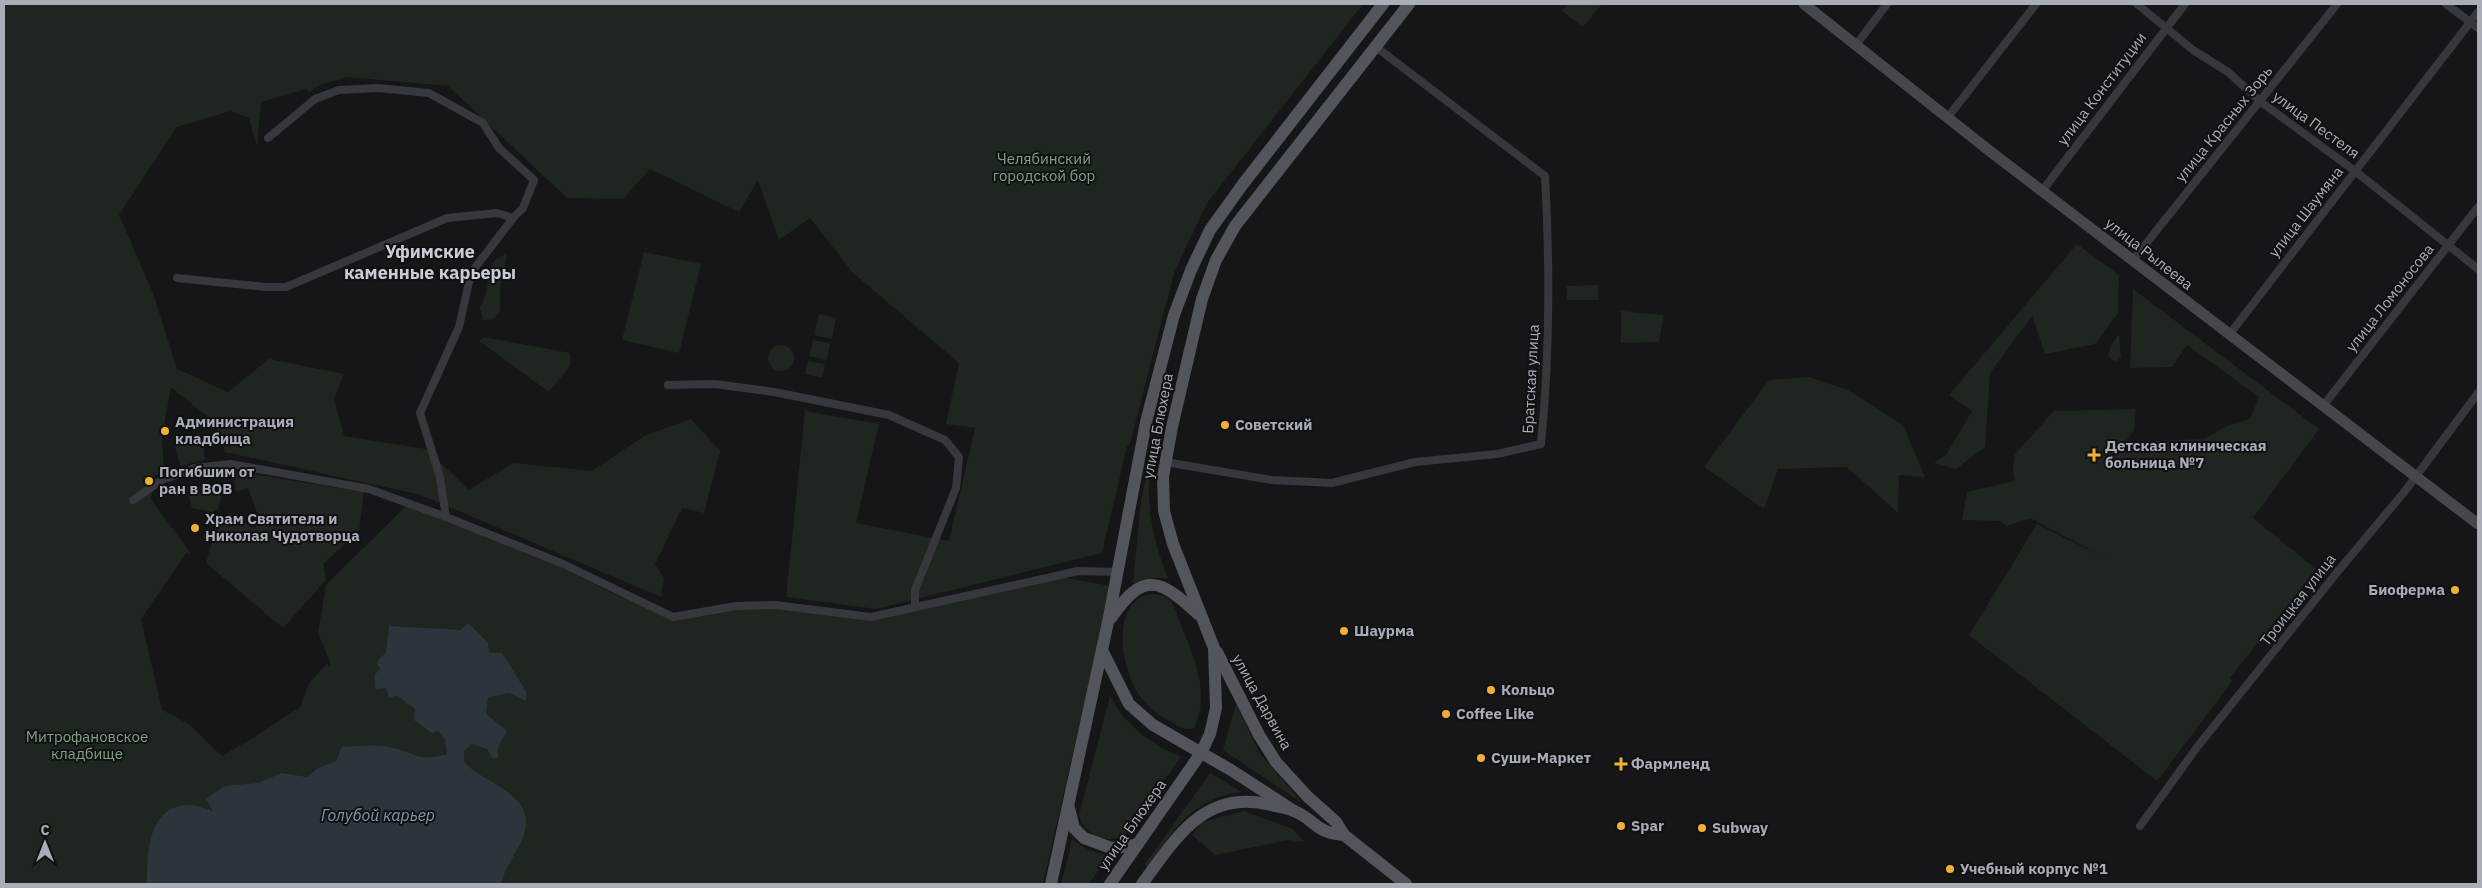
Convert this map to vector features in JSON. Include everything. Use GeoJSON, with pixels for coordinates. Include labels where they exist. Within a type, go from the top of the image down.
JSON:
{"type":"FeatureCollection","features":[{"type":"Feature","properties":{"kind":"main road","name":"улица Блюхера"},"geometry":{"type":"LineString","coordinates":[[1051,884],[1108,622],[1146,422],[1174,315],[1191,270],[1210,230],[1243,184],[1383,4]]}},
{"type":"Feature","properties":{"kind":"main road","name":"улица Блюхера"},"geometry":{"type":"LineString","coordinates":[[1110,884],[1201,753],[1210,734],[1216,708],[1214,648],[1173,544],[1164,512],[1162,494],[1165,462],[1202,299],[1216,260],[1235,226],[1409,4]]}},
{"type":"Feature","properties":{"kind":"main road"},"geometry":{"type":"LineString","coordinates":[[1108,622],[1124,598],[1139,588],[1151,584],[1161,585],[1173,591],[1202,618]]}},
{"type":"Feature","properties":{"kind":"main road","name":"улица Дарвина"},"geometry":{"type":"LineString","coordinates":[[1214,648],[1259,735],[1276,762],[1307,796],[1336,822],[1344,835],[1406,884]]}},
{"type":"Feature","properties":{"kind":"main road"},"geometry":{"type":"LineString","coordinates":[[1102,650],[1129,704],[1153,726],[1201,753],[1294,811]]}},
{"type":"Feature","properties":{"kind":"main road","name":"улица Дарвина"},"geometry":{"type":"LineString","coordinates":[[1142,884],[1182,832],[1201,814],[1223,803],[1257,801],[1294,811],[1327,834],[1344,835]]}},
{"type":"Feature","properties":{"kind":"main road"},"geometry":{"type":"LineString","coordinates":[[1069,806],[1074,828],[1084,838],[1122,850],[1138,844]]}},
{"type":"Feature","properties":{"kind":"street","name":"улица Рылеева"},"geometry":{"type":"LineString","coordinates":[[1804,4],[2042,191],[2478,524]]}},
{"type":"Feature","properties":{"kind":"street"},"geometry":{"type":"LineString","coordinates":[[1856,45],[1887,4]]}},
{"type":"Feature","properties":{"kind":"street"},"geometry":{"type":"LineString","coordinates":[[1948,117],[2036,4]]}},
{"type":"Feature","properties":{"kind":"street","name":"улица Пестеля"},"geometry":{"type":"LineString","coordinates":[[2137,4],[2193,50],[2228,72],[2261,102],[2356,171],[2478,269]]}},
{"type":"Feature","properties":{"kind":"street","name":"улица Конституции"},"geometry":{"type":"LineString","coordinates":[[2042,191],[2184,4]]}},
{"type":"Feature","properties":{"kind":"street","name":"улица Красных Зорь"},"geometry":{"type":"LineString","coordinates":[[2133,260],[2261,102],[2337,4]]}},
{"type":"Feature","properties":{"kind":"street"},"geometry":{"type":"LineString","coordinates":[[2446,4],[2478,28]]}},
{"type":"Feature","properties":{"kind":"street","name":"улица Шаумяна"},"geometry":{"type":"LineString","coordinates":[[2230,334],[2478,12]]}},
{"type":"Feature","properties":{"kind":"street","name":"Братская улица"},"geometry":{"type":"LineString","coordinates":[[1165,462],[1272,480],[1332,483],[1414,462],[1497,454],[1541,444],[1546,391],[1549,241],[1544,176],[1376,47]]}},
{"type":"Feature","properties":{"kind":"street"},"geometry":{"type":"LineString","coordinates":[[268,138],[315,99],[339,90],[378,88],[429,93],[483,123],[499,148],[534,180],[523,208],[513,218],[471,273],[459,327],[420,412],[440,476],[446,517]]}},
{"type":"Feature","properties":{"kind":"street","name":"улица Ломоносова"},"geometry":{"type":"LineString","coordinates":[[2323,406],[2478,207]]}},
{"type":"Feature","properties":{"kind":"street"},"geometry":{"type":"LineString","coordinates":[[177,278],[266,287],[286,287],[447,218],[497,213],[513,218]]}},
{"type":"Feature","properties":{"kind":"street"},"geometry":{"type":"LineString","coordinates":[[668,385],[716,384],[774,392],[889,415],[945,440],[959,457],[956,488],[915,590],[915,606]]}},
{"type":"Feature","properties":{"kind":"street","name":"Троицкая улица"},"geometry":{"type":"LineString","coordinates":[[2140,826],[2198,746],[2416,476],[2478,393]]}},
{"type":"Feature","properties":{"kind":"street"},"geometry":{"type":"LineString","coordinates":[[132,500],[156,482],[195,468],[231,464],[369,490],[446,517],[561,564],[673,617],[736,606],[776,605],[871,617],[1078,570],[1118,572]]}},
{"type":"Feature","properties":{"kind":"green space"},"geometry":{"type":"Polygon","coordinates":[[[4,4],[1363,4],[1207,203],[1174,273],[1130,444],[1127,446],[1102,553],[876,609],[786,597],[805,411],[879,424],[856,523],[949,541],[975,428],[946,424],[959,363],[853,273],[810,218],[779,240],[758,180],[739,212],[650,169],[623,199],[567,198],[448,86],[347,77],[322,84],[309,92],[306,89],[261,102],[257,147],[249,118],[230,111],[177,127],[119,215],[153,293],[177,369],[228,392],[269,359],[344,374],[334,399],[344,436],[426,449],[469,490],[513,463],[592,471],[644,436],[691,419],[720,451],[704,513],[682,508],[655,564],[664,578],[661,597],[421,495],[225,452],[214,422],[171,387],[162,437],[164,473],[155,475],[151,499],[191,554],[186,553],[141,619],[162,710],[189,724],[222,756],[300,707],[309,683],[327,664],[329,666],[331,664],[318,633],[326,585],[407,505],[558,566],[610,592],[675,620],[736,609],[775,609],[870,620],[1028,580],[1066,578],[1111,586],[1043,884],[4,884],[4,4]]]}},
{"type":"Feature","properties":{"kind":"green space"},"geometry":{"type":"Polygon","coordinates":[[[1567,4],[1602,4],[1583,27],[1562,11],[1567,4]]]}},
{"type":"Feature","properties":{"kind":"green space"},"geometry":{"type":"Polygon","coordinates":[[[2077,244],[2119,275],[2118,313],[2095,344],[2045,354],[2032,316],[1990,373],[1985,447],[1956,469],[1934,463],[1946,455],[1972,411],[1949,395],[2077,244]]]}},
{"type":"Feature","properties":{"kind":"green space"},"geometry":{"type":"Polygon","coordinates":[[[644,252],[701,264],[679,353],[622,340],[644,252]]]}},
{"type":"Feature","properties":{"kind":"green space"},"geometry":{"type":"Polygon","coordinates":[[[507,253],[500,289],[500,312],[493,319],[483,320],[480,308],[486,295],[489,272],[495,260],[507,253]]]}},
{"type":"Feature","properties":{"kind":"green space"},"geometry":{"type":"Polygon","coordinates":[[[1598,285],[1598,300],[1567,300],[1567,286],[1598,285]]]}},
{"type":"Feature","properties":{"kind":"green space"},"geometry":{"type":"Polygon","coordinates":[[[2133,289],[2319,429],[2253,518],[2316,569],[2230,678],[2233,680],[2157,781],[1969,635],[2037,524],[2107,559],[2030,518],[2007,526],[1999,521],[1962,520],[1967,492],[2015,481],[2013,470],[2015,454],[2054,411],[2136,409],[2134,430],[2125,442],[2204,439],[2229,425],[2250,419],[2259,397],[2187,345],[2172,367],[2130,368],[2133,289]]]}},
{"type":"Feature","properties":{"kind":"green space"},"geometry":{"type":"Polygon","coordinates":[[[1621,311],[1664,315],[1659,342],[1621,343],[1621,311]]]}},
{"type":"Feature","properties":{"kind":"green space"},"geometry":{"type":"Polygon","coordinates":[[[819,314],[836,318],[832,339],[814,335],[819,314]]]}},
{"type":"Feature","properties":{"kind":"green space"},"geometry":{"type":"Polygon","coordinates":[[[2119,334],[2121,357],[2117,361],[2112,360],[2108,355],[2111,346],[2119,334]]]}},
{"type":"Feature","properties":{"kind":"green space"},"geometry":{"type":"Polygon","coordinates":[[[484,337],[570,353],[570,366],[549,392],[479,341],[484,337]]]}},
{"type":"Feature","properties":{"kind":"green space"},"geometry":{"type":"Polygon","coordinates":[[[813,340],[830,343],[827,360],[809,356],[813,340]]]}},
{"type":"Feature","properties":{"kind":"green space"},"geometry":{"type":"Polygon","coordinates":[[[781,345],[790,349],[794,358],[790,367],[781,371],[772,367],[768,358],[772,349],[781,345]]]}},
{"type":"Feature","properties":{"kind":"green space"},"geometry":{"type":"Polygon","coordinates":[[[808,361],[825,364],[822,378],[805,374],[808,361]]]}},
{"type":"Feature","properties":{"kind":"green space"},"geometry":{"type":"Polygon","coordinates":[[[1809,377],[1846,389],[1903,425],[1925,477],[1899,475],[1898,513],[1847,467],[1778,469],[1764,509],[1704,467],[1769,380],[1809,377]]]}},
{"type":"Feature","properties":{"kind":"green space"},"geometry":{"type":"Polygon","coordinates":[[[203,439],[205,460],[180,466],[175,445],[203,439]]]}},
{"type":"Feature","properties":{"kind":"green space"},"geometry":{"type":"Polygon","coordinates":[[[1148,469],[1150,469],[1149,497],[1152,524],[1158,551],[1168,578],[1151,578],[1133,583],[1141,501],[1148,469]]]}},
{"type":"Feature","properties":{"kind":"green space"},"geometry":{"type":"Polygon","coordinates":[[[233,471],[364,492],[359,531],[323,564],[326,580],[283,628],[206,563],[215,531],[230,513],[254,529],[259,518],[248,488],[236,492],[233,471]]]}},
{"type":"Feature","properties":{"kind":"green space"},"geometry":{"type":"Polygon","coordinates":[[[186,487],[224,487],[218,509],[212,512],[192,508],[186,487]]]}},
{"type":"Feature","properties":{"kind":"green space"},"geometry":{"type":"Polygon","coordinates":[[[1145,595],[1158,595],[1170,601],[1191,650],[1201,690],[1199,716],[1194,728],[1183,728],[1158,714],[1141,698],[1132,682],[1124,655],[1124,626],[1127,613],[1134,602],[1145,595]]]}},
{"type":"Feature","properties":{"kind":"green space"},"geometry":{"type":"Polygon","coordinates":[[[1110,696],[1123,716],[1140,733],[1159,746],[1181,757],[1122,838],[1105,839],[1090,832],[1080,820],[1079,815],[1110,696]]]}},
{"type":"Feature","properties":{"kind":"green space"},"geometry":{"type":"Polygon","coordinates":[[[1236,704],[1259,752],[1302,803],[1223,750],[1236,704]]]}},
{"type":"Feature","properties":{"kind":"green space"},"geometry":{"type":"Polygon","coordinates":[[[1210,773],[1242,792],[1209,801],[1191,813],[1165,842],[1147,867],[1145,864],[1210,773]]]}},
{"type":"Feature","properties":{"kind":"green space"},"geometry":{"type":"Polygon","coordinates":[[[1244,811],[1293,829],[1305,842],[1289,840],[1215,855],[1192,835],[1202,822],[1244,811]]]}},
{"type":"Feature","properties":{"kind":"green space"},"geometry":{"type":"Polygon","coordinates":[[[1072,840],[1089,850],[1109,856],[1089,884],[1061,884],[1072,840]]]}},
{"type":"Feature","properties":{"kind":"water","name":"Голубой карьер"},"geometry":{"type":"Polygon","coordinates":[[[468,623],[488,643],[489,653],[502,653],[527,693],[526,701],[510,693],[488,697],[486,714],[507,731],[498,747],[498,758],[492,758],[487,749],[472,744],[464,751],[464,762],[473,770],[508,792],[518,801],[524,812],[526,824],[522,840],[501,884],[147,884],[150,845],[158,821],[166,812],[177,807],[194,805],[213,811],[206,799],[225,786],[259,783],[281,773],[307,777],[318,768],[336,761],[342,747],[388,747],[419,757],[447,754],[445,740],[438,731],[432,733],[414,720],[415,709],[398,696],[389,697],[386,688],[375,689],[375,674],[380,670],[377,662],[386,652],[389,626],[461,630],[468,623]]]}},
{"type":"Feature","properties":{"kind":"place","name":"Советский"},"geometry":{"type":"Point","coordinates":[1225,425]}},
{"type":"Feature","properties":{"kind":"place","name":"Администрация кладбища"},"geometry":{"type":"Point","coordinates":[165,431]}},
{"type":"Feature","properties":{"kind":"place","name":"Детская клиническая больница №7"},"geometry":{"type":"Point","coordinates":[2094,455]}},
{"type":"Feature","properties":{"kind":"place","name":"Погибшим от ран в ВОВ"},"geometry":{"type":"Point","coordinates":[149,481]}},
{"type":"Feature","properties":{"kind":"place","name":"Храм Святителя и Николая Чудотворца"},"geometry":{"type":"Point","coordinates":[195,528]}},
{"type":"Feature","properties":{"kind":"place","name":"Биоферма"},"geometry":{"type":"Point","coordinates":[2455,590]}},
{"type":"Feature","properties":{"kind":"place","name":"Шаурма"},"geometry":{"type":"Point","coordinates":[1344,631]}},
{"type":"Feature","properties":{"kind":"place","name":"Кольцо"},"geometry":{"type":"Point","coordinates":[1491,690]}},
{"type":"Feature","properties":{"kind":"place","name":"Coffee Like"},"geometry":{"type":"Point","coordinates":[1446,714]}},
{"type":"Feature","properties":{"kind":"place","name":"Суши-Маркет"},"geometry":{"type":"Point","coordinates":[1481,758]}},
{"type":"Feature","properties":{"kind":"place","name":"Фармленд"},"geometry":{"type":"Point","coordinates":[1621,764]}},
{"type":"Feature","properties":{"kind":"place","name":"Spar"},"geometry":{"type":"Point","coordinates":[1621,826]}},
{"type":"Feature","properties":{"kind":"place","name":"Subway"},"geometry":{"type":"Point","coordinates":[1702,828]}},
{"type":"Feature","properties":{"kind":"place","name":"Учебный корпус №1"},"geometry":{"type":"Point","coordinates":[1950,869]}},
{"type":"Feature","properties":{"kind":"district","name":"Уфимские каменные карьеры"},"geometry":{"type":"Point","coordinates":[430,262]}},
{"type":"Feature","properties":{"kind":"park label","name":"Челябинский городской бор"},"geometry":{"type":"Point","coordinates":[1044,168]}},
{"type":"Feature","properties":{"kind":"park label","name":"Митрофановское кладбище"},"geometry":{"type":"Point","coordinates":[87,746]}}]}
